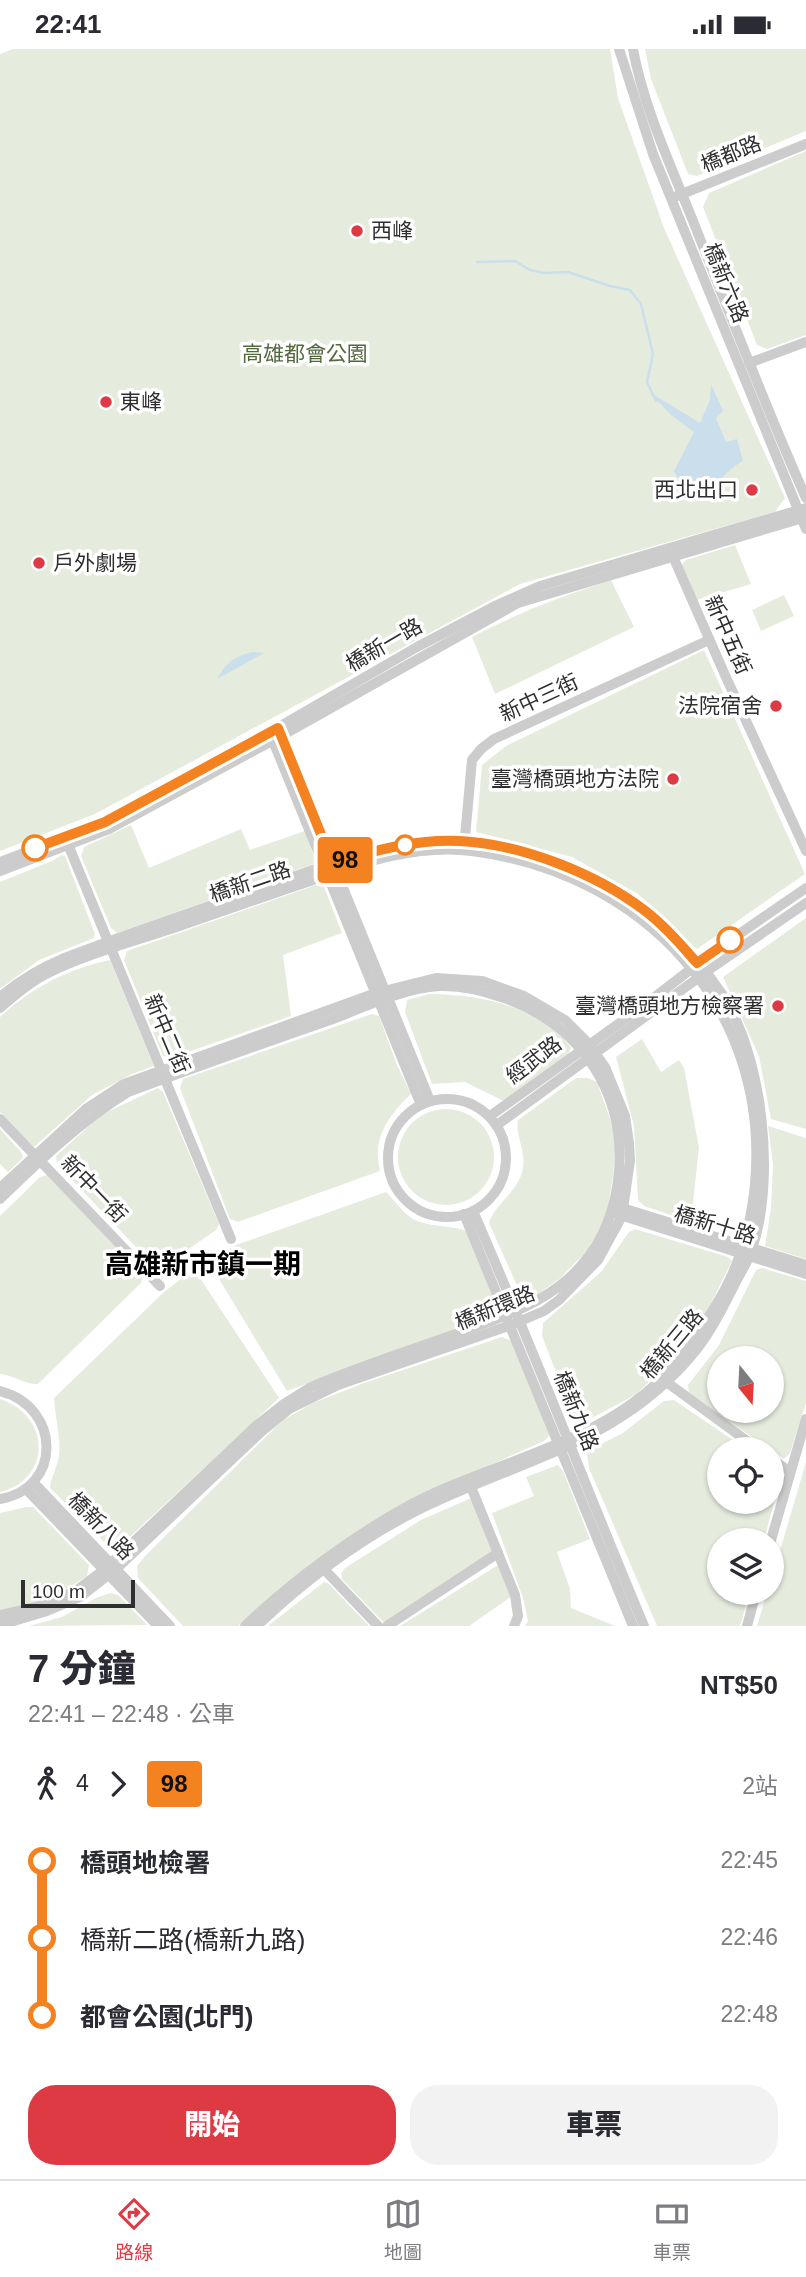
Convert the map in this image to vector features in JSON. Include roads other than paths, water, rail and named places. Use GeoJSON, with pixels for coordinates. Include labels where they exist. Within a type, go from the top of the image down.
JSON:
{"type":"FeatureCollection","features":[{"type":"Feature","properties":{"kind":"street","name":"橋新六路"},"geometry":{"type":"LineString","coordinates":[[619,49],[653,154],[803,514],[806,529]]}},
{"type":"Feature","properties":{"kind":"street","name":"橋新六路"},"geometry":{"type":"LineString","coordinates":[[633,49],[646,97],[683,194],[749,363],[806,498]]}},
{"type":"Feature","properties":{"kind":"street","name":"橋都路"},"geometry":{"type":"LineString","coordinates":[[671,198],[806,144]]}},
{"type":"Feature","properties":{"kind":"street"},"geometry":{"type":"LineString","coordinates":[[749,363],[806,342]]}},
{"type":"Feature","properties":{"kind":"street","name":"橋新一路"},"geometry":{"type":"LineString","coordinates":[[0,862],[109,829],[275,734],[417,647],[514,596],[540,586],[803,514]]}},
{"type":"Feature","properties":{"kind":"street","name":"新中五街"},"geometry":{"type":"LineString","coordinates":[[671,552],[806,851]]}},
{"type":"Feature","properties":{"kind":"street","name":"新中三街"},"geometry":{"type":"LineString","coordinates":[[464,846],[472,760],[481,748],[494,739],[709,640]]}},
{"type":"Feature","properties":{"kind":"street"},"geometry":{"type":"LineString","coordinates":[[275,734],[426,1103]]}},
{"type":"Feature","properties":{"kind":"street","name":"橋新一路"},"geometry":{"type":"LineString","coordinates":[[0,871],[66,841]]}},
{"type":"Feature","properties":{"kind":"street","name":"新中二街"},"geometry":{"type":"LineString","coordinates":[[66,841],[231,1239]]}},
{"type":"Feature","properties":{"kind":"street","name":"橋新二路"},"geometry":{"type":"LineString","coordinates":[[0,997],[17,982],[43,967],[331,869],[397,855],[464,846],[535,856],[600,883],[646,911],[701,976]]}},
{"type":"Feature","properties":{"kind":"street","name":"經武路"},"geometry":{"type":"LineString","coordinates":[[490,1117],[694,966],[806,888]]}},
{"type":"Feature","properties":{"kind":"street","name":"經武路"},"geometry":{"type":"LineString","coordinates":[[497,1125],[806,903]]}},
{"type":"Feature","properties":{"kind":"street","name":"橋新二路"},"geometry":{"type":"LineString","coordinates":[[0,1008],[25,986],[110,945]]}},
{"type":"Feature","properties":{"kind":"street","name":"橋新三路"},"geometry":{"type":"LineString","coordinates":[[245,1626],[262,1609],[322,1567],[469,1482],[608,1427],[644,1403],[697,1349],[719,1319],[747,1251],[757,1162],[755,1120],[743,1066],[729,1027],[701,976]]}},
{"type":"Feature","properties":{"kind":"street","name":"橋新環路"},"geometry":{"type":"LineString","coordinates":[[0,1188],[101,1097],[124,1084],[163,1074],[436,978],[482,981],[524,996],[565,1020],[613,1084],[625,1116],[630,1161],[618,1211],[593,1252],[556,1290],[514,1318],[311,1387],[257,1425],[110,1569],[77,1590],[4,1621]]}},
{"type":"Feature","properties":{"kind":"street"},"geometry":{"type":"LineString","coordinates":[[456,1099],[468,1102],[490,1117],[503,1138],[506,1152],[504,1173],[495,1192],[485,1203],[469,1212],[447,1217],[431,1215],[416,1208],[403,1197],[394,1183],[388,1160],[393,1134],[400,1122],[426,1103],[456,1099]]}},
{"type":"Feature","properties":{"kind":"street","name":"新中一街"},"geometry":{"type":"LineString","coordinates":[[0,1119],[160,1286]]}},
{"type":"Feature","properties":{"kind":"street","name":"橋新環路"},"geometry":{"type":"LineString","coordinates":[[0,1199],[37,1157]]}},
{"type":"Feature","properties":{"kind":"street","name":"橋新十路"},"geometry":{"type":"LineString","coordinates":[[618,1211],[747,1251],[806,1265]]}},
{"type":"Feature","properties":{"kind":"street","name":"橋新九路"},"geometry":{"type":"LineString","coordinates":[[469,1212],[514,1318],[633,1626]]}},
{"type":"Feature","properties":{"kind":"street","name":"橋新十路"},"geometry":{"type":"LineString","coordinates":[[747,1251],[806,1274]]}},
{"type":"Feature","properties":{"kind":"street"},"geometry":{"type":"LineString","coordinates":[[664,1381],[741,1437]]}},
{"type":"Feature","properties":{"kind":"street"},"geometry":{"type":"LineString","coordinates":[[0,1391],[13,1394],[26,1402],[42,1422],[46,1437],[42,1469],[29,1485],[9,1498],[0,1499]]}},
{"type":"Feature","properties":{"kind":"street"},"geometry":{"type":"LineString","coordinates":[[774,1528],[806,1419]]}},
{"type":"Feature","properties":{"kind":"street","name":"橋新九路"},"geometry":{"type":"LineString","coordinates":[[563,1444],[644,1626]]}},
{"type":"Feature","properties":{"kind":"street"},"geometry":{"type":"LineString","coordinates":[[784,1467],[789,1471]]}},
{"type":"Feature","properties":{"kind":"street"},"geometry":{"type":"LineString","coordinates":[[469,1482],[514,1595],[518,1616],[514,1626]]}},
{"type":"Feature","properties":{"kind":"street","name":"橋新八路"},"geometry":{"type":"LineString","coordinates":[[29,1485],[110,1569],[170,1626]]}},
{"type":"Feature","properties":{"kind":"street"},"geometry":{"type":"LineString","coordinates":[[387,1626],[498,1553]]}},
{"type":"Feature","properties":{"kind":"street"},"geometry":{"type":"LineString","coordinates":[[322,1567],[377,1626]]}},
{"type":"Feature","properties":{"kind":"street","name":"橋新三路"},"geometry":{"type":"LineString","coordinates":[[257,1626],[322,1567]]}},
{"type":"Feature","properties":{"kind":"street","name":"橋新八路"},"geometry":{"type":"LineString","coordinates":[[110,1569],[158,1626]]}},
{"type":"Feature","properties":{"kind":"street"},"geometry":{"type":"LineString","coordinates":[[747,1626],[753,1605]]}},
{"type":"Feature","properties":{"kind":"water"},"geometry":{"type":"Polygon","coordinates":[[[711,384],[723,411],[716,418],[726,442],[737,439],[743,461],[716,484],[703,488],[694,487],[680,482],[674,471],[694,432],[671,415],[649,392],[700,423],[710,400],[711,384]]]}},
{"type":"Feature","properties":{"kind":"water"},"geometry":{"type":"Polygon","coordinates":[[[253,652],[264,653],[217,679],[231,661],[253,652]]]}},
{"type":"Feature","properties":{"kind":"waterway"},"geometry":{"type":"LineString","coordinates":[[477,262],[515,261],[530,270],[544,273],[568,272],[630,290],[641,304],[653,354],[647,382],[656,401]]}},
{"type":"Feature","properties":{"kind":"place","name":"西峰"},"geometry":{"type":"Point","coordinates":[357,231]}},
{"type":"Feature","properties":{"kind":"place","name":"東峰"},"geometry":{"type":"Point","coordinates":[106,402]}},
{"type":"Feature","properties":{"kind":"place","name":"西北出口"},"geometry":{"type":"Point","coordinates":[752,490]}},
{"type":"Feature","properties":{"kind":"place","name":"戶外劇場"},"geometry":{"type":"Point","coordinates":[39,563]}},
{"type":"Feature","properties":{"kind":"place","name":"法院宿舍"},"geometry":{"type":"Point","coordinates":[776,706]}},
{"type":"Feature","properties":{"kind":"place","name":"臺灣橋頭地方法院"},"geometry":{"type":"Point","coordinates":[673,779]}},
{"type":"Feature","properties":{"kind":"place","name":"臺灣橋頭地方檢察署"},"geometry":{"type":"Point","coordinates":[778,1006]}},
{"type":"Feature","properties":{"kind":"district","name":"高雄新市鎮一期"},"geometry":{"type":"Point","coordinates":[203,1264]}},
{"type":"Feature","properties":{"kind":"park label","name":"高雄都會公園"},"geometry":{"type":"Point","coordinates":[305,354]}}]}
